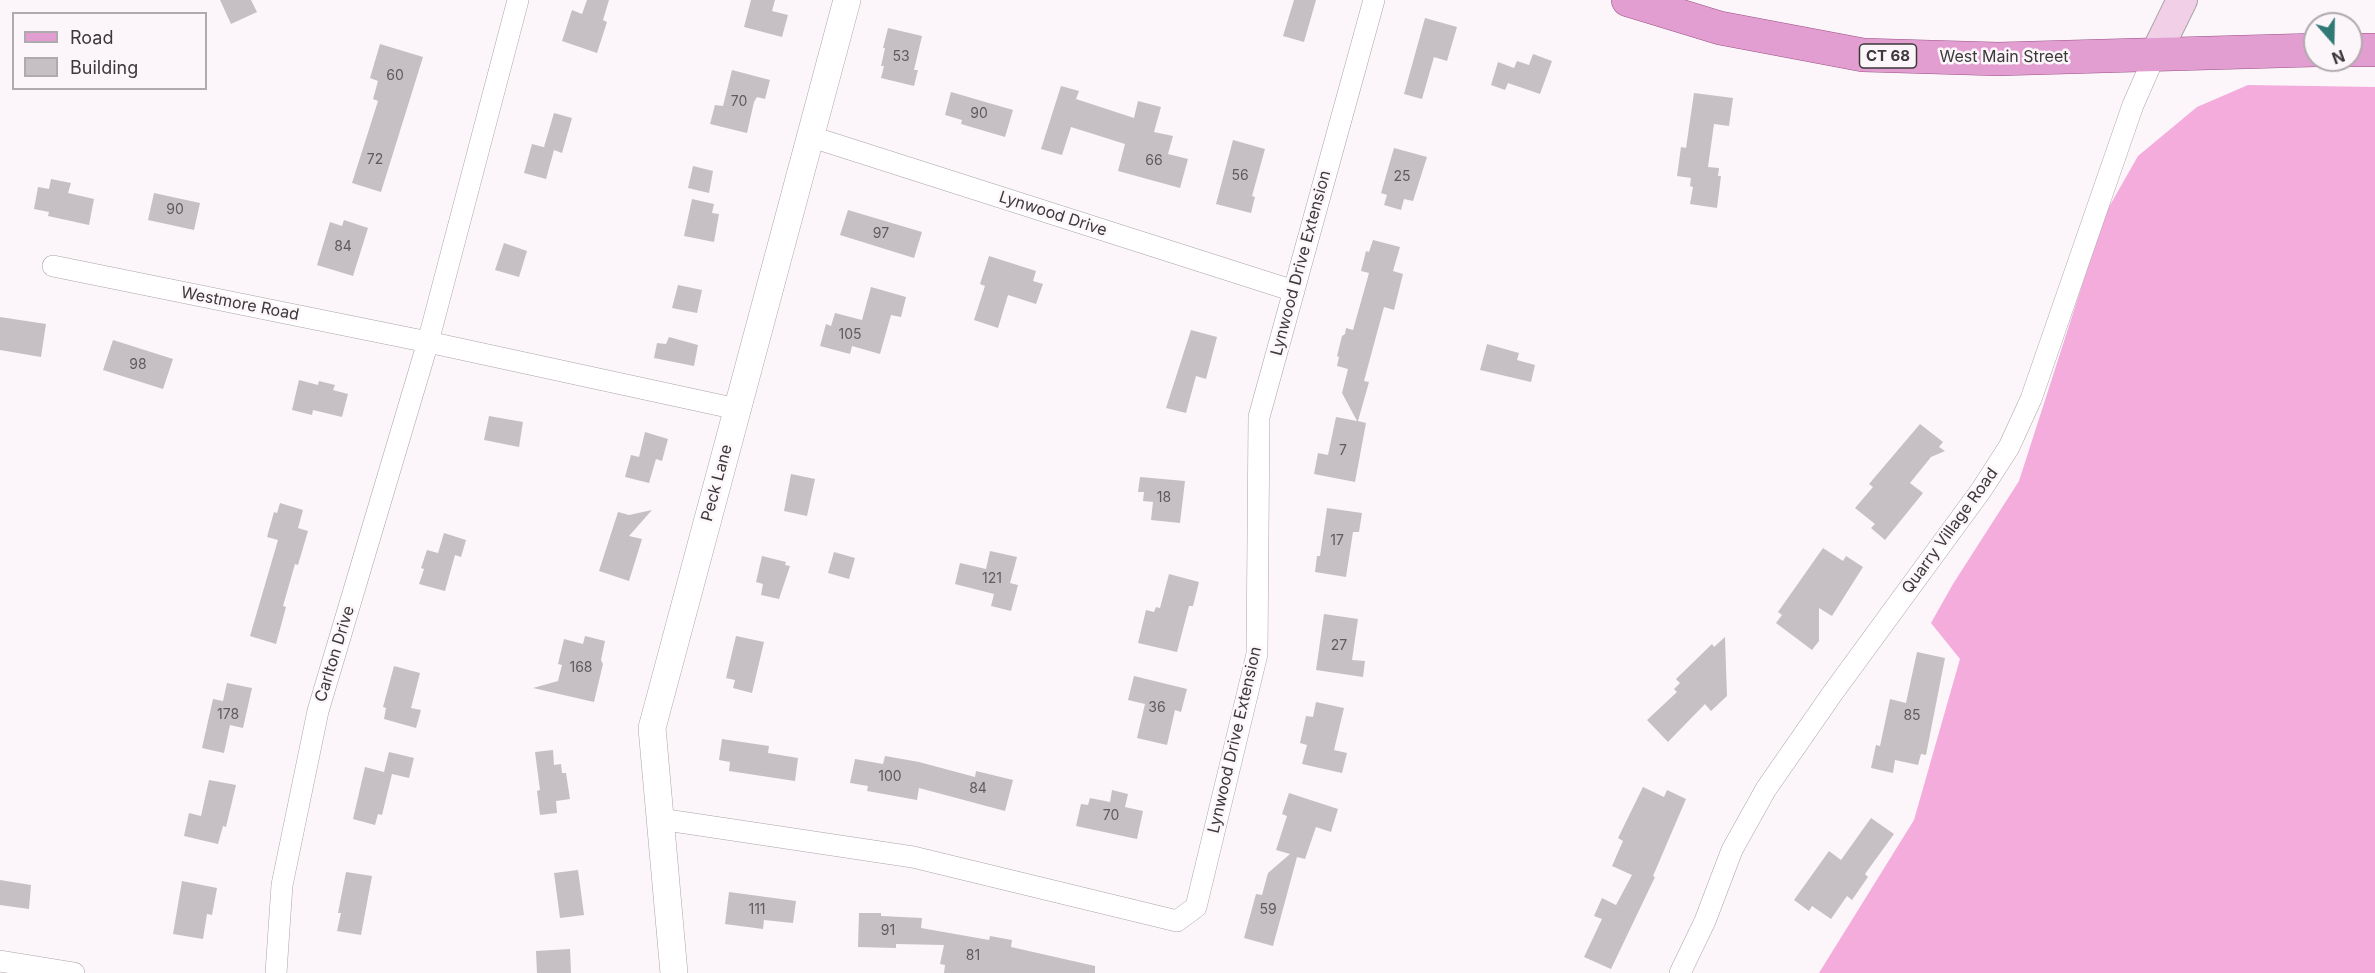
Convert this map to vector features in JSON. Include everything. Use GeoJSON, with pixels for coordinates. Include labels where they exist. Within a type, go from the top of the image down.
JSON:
{"type":"FeatureCollection","features":[{"type":"Feature","properties":{"kind":"main road","name":"West Main Street"},"geometry":{"type":"LineString","coordinates":[[1628,0],[1720,28],[1863,56],[1998,59],[2303,50]]}},
{"type":"Feature","properties":{"kind":"main road"},"geometry":{"type":"LineString","coordinates":[[2155,56],[2182,0]]}},
{"type":"Feature","properties":{"kind":"street"},"geometry":{"type":"LineString","coordinates":[[428,342],[518,0]]}},
{"type":"Feature","properties":{"kind":"street","name":"Peck Lane"},"geometry":{"type":"LineString","coordinates":[[674,973],[652,728],[847,0]]}},
{"type":"Feature","properties":{"kind":"street","name":"Lynwood Drive Extension"},"geometry":{"type":"LineString","coordinates":[[660,819],[913,857],[1177,921],[1196,907],[1257,654],[1258,417],[1374,0]]}},
{"type":"Feature","properties":{"kind":"street","name":"Quarry Village Road"},"geometry":{"type":"LineString","coordinates":[[1680,973],[1705,921],[1732,850],[1760,798],[1832,694],[1982,489],[2009,447],[2031,399],[2129,116],[2155,56]]}},
{"type":"Feature","properties":{"kind":"street","name":"Lynwood Drive"},"geometry":{"type":"LineString","coordinates":[[812,137],[1294,291]]}},
{"type":"Feature","properties":{"kind":"street","name":"Westmore Road"},"geometry":{"type":"LineString","coordinates":[[53,266],[428,342],[737,409]]}},
{"type":"Feature","properties":{"kind":"street","name":"Carlton Drive"},"geometry":{"type":"LineString","coordinates":[[276,973],[282,885],[318,711],[428,342]]}},
{"type":"Feature","properties":{"kind":"street"},"geometry":{"type":"LineString","coordinates":[[0,961],[74,973]]}},
{"type":"Feature","properties":{"kind":"shaded area"},"geometry":{"type":"Polygon","coordinates":[[[2248,85],[2375,87],[2375,973],[1819,973],[1914,820],[1960,659],[1931,623],[1953,584],[2019,481],[2105,214],[2138,156],[2197,107],[2248,85]]]}},
{"type":"Feature","properties":{"kind":"building"},"geometry":{"type":"Polygon","coordinates":[[[220,0],[251,0],[257,12],[231,24],[220,0]]]}},
{"type":"Feature","properties":{"kind":"building"},"geometry":{"type":"Polygon","coordinates":[[[587,0],[609,0],[603,20],[607,22],[597,53],[562,41],[572,10],[582,14],[587,0]]]}},
{"type":"Feature","properties":{"kind":"building"},"geometry":{"type":"Polygon","coordinates":[[[751,0],[775,0],[772,11],[788,15],[782,37],[744,27],[751,0]]]}},
{"type":"Feature","properties":{"kind":"building"},"geometry":{"type":"Polygon","coordinates":[[[1294,0],[1316,0],[1304,42],[1283,36],[1294,0]]]}},
{"type":"Feature","properties":{"kind":"building"},"geometry":{"type":"Polygon","coordinates":[[[1425,18],[1457,27],[1447,61],[1434,57],[1422,99],[1404,94],[1425,18]]]}},
{"type":"Feature","properties":{"kind":"building"},"geometry":{"type":"Polygon","coordinates":[[[888,28],[922,36],[914,70],[918,70],[914,86],[881,78],[884,66],[881,66],[885,48],[883,48],[888,28]]]}},
{"type":"Feature","properties":{"kind":"building"},"geometry":{"type":"Polygon","coordinates":[[[380,44],[423,57],[381,192],[352,183],[378,101],[373,99],[378,81],[370,78],[380,44]]]}},
{"type":"Feature","properties":{"kind":"building"},"geometry":{"type":"Polygon","coordinates":[[[1533,54],[1552,61],[1540,94],[1508,83],[1505,90],[1491,85],[1498,62],[1514,68],[1517,61],[1529,65],[1533,54]]]}},
{"type":"Feature","properties":{"kind":"building"},"geometry":{"type":"Polygon","coordinates":[[[732,70],[770,80],[765,99],[757,97],[754,102],[747,133],[710,124],[715,105],[723,106],[732,70]]]}},
{"type":"Feature","properties":{"kind":"building"},"geometry":{"type":"Polygon","coordinates":[[[1061,86],[1079,91],[1076,99],[1134,118],[1138,101],[1161,107],[1154,132],[1173,136],[1168,154],[1188,159],[1180,188],[1118,171],[1125,144],[1071,127],[1062,155],[1041,149],[1061,86]]]}},
{"type":"Feature","properties":{"kind":"building"},"geometry":{"type":"Polygon","coordinates":[[[951,92],[1013,110],[1005,137],[961,124],[962,120],[945,115],[951,92]]]}},
{"type":"Feature","properties":{"kind":"building"},"geometry":{"type":"Polygon","coordinates":[[[1694,93],[1733,98],[1729,126],[1714,124],[1708,167],[1719,168],[1718,176],[1721,176],[1717,208],[1690,204],[1693,187],[1690,186],[1691,178],[1677,176],[1681,147],[1686,148],[1694,93]]]}},
{"type":"Feature","properties":{"kind":"building"},"geometry":{"type":"Polygon","coordinates":[[[554,113],[572,118],[562,153],[554,150],[546,179],[524,173],[532,144],[547,148],[544,147],[554,113]]]}},
{"type":"Feature","properties":{"kind":"building"},"geometry":{"type":"Polygon","coordinates":[[[1233,140],[1265,149],[1252,196],[1255,197],[1251,213],[1216,204],[1233,140]]]}},
{"type":"Feature","properties":{"kind":"building"},"geometry":{"type":"Polygon","coordinates":[[[1394,148],[1427,157],[1413,201],[1404,199],[1401,210],[1384,205],[1387,195],[1381,193],[1394,148]]]}},
{"type":"Feature","properties":{"kind":"building"},"geometry":{"type":"Polygon","coordinates":[[[693,166],[713,171],[709,193],[688,188],[693,166]]]}},
{"type":"Feature","properties":{"kind":"building"},"geometry":{"type":"Polygon","coordinates":[[[51,179],[71,183],[68,193],[94,199],[89,225],[48,216],[49,212],[34,209],[38,187],[49,189],[51,179]]]}},
{"type":"Feature","properties":{"kind":"building"},"geometry":{"type":"Polygon","coordinates":[[[154,193],[200,203],[194,230],[148,220],[154,193]]]}},
{"type":"Feature","properties":{"kind":"building"},"geometry":{"type":"Polygon","coordinates":[[[692,199],[714,204],[712,213],[719,214],[714,242],[684,236],[692,199]]]}},
{"type":"Feature","properties":{"kind":"building"},"geometry":{"type":"Polygon","coordinates":[[[848,210],[922,232],[914,258],[840,235],[848,210]]]}},
{"type":"Feature","properties":{"kind":"building"},"geometry":{"type":"Polygon","coordinates":[[[344,220],[368,228],[353,276],[317,265],[330,222],[342,226],[344,220]]]}},
{"type":"Feature","properties":{"kind":"building"},"geometry":{"type":"Polygon","coordinates":[[[1373,240],[1400,247],[1393,271],[1403,274],[1394,310],[1384,307],[1364,381],[1369,382],[1358,421],[1366,423],[1355,482],[1314,474],[1318,453],[1328,455],[1336,417],[1357,421],[1342,393],[1348,369],[1337,366],[1339,357],[1337,356],[1346,328],[1353,330],[1369,273],[1361,271],[1366,251],[1369,252],[1373,240]]]}},
{"type":"Feature","properties":{"kind":"building"},"geometry":{"type":"Polygon","coordinates":[[[504,243],[527,251],[519,277],[495,270],[504,243]]]}},
{"type":"Feature","properties":{"kind":"building"},"geometry":{"type":"Polygon","coordinates":[[[989,256],[1036,271],[1033,281],[1043,284],[1036,304],[1008,295],[998,328],[974,320],[985,286],[980,284],[989,256]]]}},
{"type":"Feature","properties":{"kind":"building"},"geometry":{"type":"Polygon","coordinates":[[[678,285],[702,290],[697,313],[672,308],[678,285]]]}},
{"type":"Feature","properties":{"kind":"building"},"geometry":{"type":"Polygon","coordinates":[[[871,287],[906,297],[901,317],[891,315],[880,354],[852,346],[850,354],[820,346],[826,324],[831,326],[835,313],[862,320],[871,287]]]}},
{"type":"Feature","properties":{"kind":"building"},"geometry":{"type":"Polygon","coordinates":[[[0,317],[46,324],[41,357],[0,350],[0,317]]]}},
{"type":"Feature","properties":{"kind":"building"},"geometry":{"type":"Polygon","coordinates":[[[1191,330],[1217,337],[1206,379],[1196,376],[1186,413],[1166,408],[1191,330]]]}},
{"type":"Feature","properties":{"kind":"building"},"geometry":{"type":"Polygon","coordinates":[[[669,337],[698,345],[694,366],[654,358],[657,343],[666,344],[669,337]]]}},
{"type":"Feature","properties":{"kind":"building"},"geometry":{"type":"Polygon","coordinates":[[[113,340],[173,359],[163,389],[103,370],[113,340]]]}},
{"type":"Feature","properties":{"kind":"building"},"geometry":{"type":"Polygon","coordinates":[[[1487,344],[1519,353],[1517,360],[1535,365],[1531,382],[1480,370],[1487,344]]]}},
{"type":"Feature","properties":{"kind":"building"},"geometry":{"type":"Polygon","coordinates":[[[299,380],[318,385],[319,381],[335,385],[333,390],[348,394],[342,417],[313,410],[312,415],[292,410],[299,380]]]}},
{"type":"Feature","properties":{"kind":"building"},"geometry":{"type":"Polygon","coordinates":[[[489,416],[523,422],[519,447],[484,440],[489,416]]]}},
{"type":"Feature","properties":{"kind":"building"},"geometry":{"type":"Polygon","coordinates":[[[1920,424],[1943,442],[1939,447],[1945,451],[1931,457],[1910,483],[1923,493],[1885,540],[1871,528],[1875,524],[1855,508],[1873,487],[1869,484],[1920,424]]]}},
{"type":"Feature","properties":{"kind":"building"},"geometry":{"type":"Polygon","coordinates":[[[645,432],[668,439],[662,461],[656,459],[649,483],[625,477],[631,455],[639,457],[645,432]]]}},
{"type":"Feature","properties":{"kind":"building"},"geometry":{"type":"Polygon","coordinates":[[[791,474],[815,479],[807,516],[784,511],[791,474]]]}},
{"type":"Feature","properties":{"kind":"building"},"geometry":{"type":"Polygon","coordinates":[[[1140,477],[1185,481],[1180,523],[1151,520],[1153,502],[1143,501],[1144,492],[1138,492],[1140,477]]]}},
{"type":"Feature","properties":{"kind":"building"},"geometry":{"type":"Polygon","coordinates":[[[280,503],[303,510],[298,528],[308,531],[298,565],[295,564],[283,606],[286,607],[276,644],[250,636],[278,540],[267,537],[274,512],[277,513],[280,503]]]}},
{"type":"Feature","properties":{"kind":"building"},"geometry":{"type":"Polygon","coordinates":[[[1327,508],[1362,513],[1359,532],[1353,532],[1346,577],[1315,572],[1317,556],[1320,556],[1327,508]]]}},
{"type":"Feature","properties":{"kind":"building"},"geometry":{"type":"Polygon","coordinates":[[[652,510],[629,536],[642,539],[629,581],[599,571],[618,512],[629,515],[652,510]]]}},
{"type":"Feature","properties":{"kind":"building"},"geometry":{"type":"Polygon","coordinates":[[[444,533],[466,540],[461,557],[455,555],[445,591],[419,584],[427,550],[438,553],[444,533]]]}},
{"type":"Feature","properties":{"kind":"building"},"geometry":{"type":"Polygon","coordinates":[[[1823,548],[1843,561],[1846,556],[1863,567],[1832,616],[1819,608],[1819,641],[1812,650],[1776,623],[1782,615],[1778,612],[1823,548]]]}},
{"type":"Feature","properties":{"kind":"building"},"geometry":{"type":"Polygon","coordinates":[[[990,551],[1017,557],[1010,583],[1018,585],[1011,611],[991,606],[994,594],[955,584],[960,563],[986,569],[990,551]]]}},
{"type":"Feature","properties":{"kind":"building"},"geometry":{"type":"Polygon","coordinates":[[[834,552],[855,558],[849,579],[828,573],[834,552]]]}},
{"type":"Feature","properties":{"kind":"building"},"geometry":{"type":"Polygon","coordinates":[[[762,556],[786,562],[785,565],[790,566],[779,599],[761,595],[763,584],[756,582],[762,556]]]}},
{"type":"Feature","properties":{"kind":"building"},"geometry":{"type":"Polygon","coordinates":[[[1169,574],[1199,582],[1193,606],[1189,606],[1177,652],[1138,643],[1146,610],[1154,612],[1156,607],[1160,608],[1169,574]]]}},
{"type":"Feature","properties":{"kind":"building"},"geometry":{"type":"Polygon","coordinates":[[[1324,614],[1358,619],[1352,660],[1365,661],[1363,677],[1316,670],[1324,614]]]}},
{"type":"Feature","properties":{"kind":"building"},"geometry":{"type":"Polygon","coordinates":[[[585,636],[605,641],[601,660],[603,664],[594,702],[533,688],[558,681],[562,665],[558,664],[564,639],[583,644],[585,636]]]}},
{"type":"Feature","properties":{"kind":"building"},"geometry":{"type":"Polygon","coordinates":[[[736,636],[764,642],[752,693],[733,688],[735,680],[726,678],[736,636]]]}},
{"type":"Feature","properties":{"kind":"building"},"geometry":{"type":"Polygon","coordinates":[[[1725,637],[1727,696],[1711,711],[1705,704],[1668,742],[1647,720],[1677,692],[1674,689],[1680,683],[1676,679],[1712,644],[1714,647],[1725,637]]]}},
{"type":"Feature","properties":{"kind":"building"},"geometry":{"type":"Polygon","coordinates":[[[1917,652],[1945,658],[1926,755],[1921,754],[1918,765],[1895,760],[1893,773],[1871,768],[1876,745],[1880,746],[1890,699],[1906,703],[1917,652]]]}},
{"type":"Feature","properties":{"kind":"building"},"geometry":{"type":"Polygon","coordinates":[[[394,666],[420,673],[411,708],[421,710],[416,728],[384,719],[386,708],[383,707],[394,666]]]}},
{"type":"Feature","properties":{"kind":"building"},"geometry":{"type":"Polygon","coordinates":[[[1134,676],[1187,689],[1181,712],[1175,710],[1167,745],[1137,738],[1145,704],[1128,700],[1134,676]]]}},
{"type":"Feature","properties":{"kind":"building"},"geometry":{"type":"Polygon","coordinates":[[[227,683],[252,688],[243,728],[230,725],[224,753],[202,748],[213,699],[223,701],[227,683]]]}},
{"type":"Feature","properties":{"kind":"building"},"geometry":{"type":"Polygon","coordinates":[[[1316,702],[1344,708],[1334,750],[1347,753],[1342,773],[1302,764],[1307,745],[1300,743],[1306,716],[1313,717],[1316,702]]]}},
{"type":"Feature","properties":{"kind":"building"},"geometry":{"type":"Polygon","coordinates":[[[722,739],[769,746],[768,753],[798,758],[795,781],[729,771],[730,762],[719,760],[722,739]]]}},
{"type":"Feature","properties":{"kind":"building"},"geometry":{"type":"Polygon","coordinates":[[[553,750],[554,765],[561,764],[562,773],[566,773],[570,799],[556,801],[557,813],[540,815],[537,791],[540,790],[535,752],[553,750]]]}},
{"type":"Feature","properties":{"kind":"building"},"geometry":{"type":"Polygon","coordinates":[[[389,752],[414,758],[409,778],[392,774],[382,815],[378,814],[375,825],[353,819],[365,767],[384,772],[389,752]]]}},
{"type":"Feature","properties":{"kind":"building"},"geometry":{"type":"Polygon","coordinates":[[[885,756],[919,762],[975,777],[976,771],[1013,780],[1005,811],[919,788],[917,800],[867,791],[868,786],[850,783],[855,759],[883,764],[885,756]]]}},
{"type":"Feature","properties":{"kind":"building"},"geometry":{"type":"Polygon","coordinates":[[[209,780],[236,785],[226,827],[223,826],[218,844],[184,836],[189,813],[201,816],[209,780]]]}},
{"type":"Feature","properties":{"kind":"building"},"geometry":{"type":"Polygon","coordinates":[[[1643,787],[1664,797],[1667,790],[1686,799],[1653,876],[1655,877],[1611,969],[1584,957],[1602,919],[1594,916],[1602,898],[1616,905],[1632,875],[1612,866],[1623,841],[1618,838],[1643,787]]]}},
{"type":"Feature","properties":{"kind":"building"},"geometry":{"type":"Polygon","coordinates":[[[1112,790],[1128,794],[1125,807],[1143,811],[1137,839],[1076,826],[1081,804],[1088,805],[1090,798],[1110,802],[1112,790]]]}},
{"type":"Feature","properties":{"kind":"building"},"geometry":{"type":"Polygon","coordinates":[[[1289,793],[1338,809],[1331,832],[1316,827],[1305,859],[1297,857],[1273,946],[1244,938],[1256,894],[1262,895],[1268,873],[1290,854],[1276,850],[1287,816],[1282,814],[1289,793]]]}},
{"type":"Feature","properties":{"kind":"building"},"geometry":{"type":"Polygon","coordinates":[[[1871,818],[1894,834],[1865,874],[1868,877],[1852,900],[1847,896],[1831,919],[1812,906],[1809,911],[1794,900],[1829,851],[1841,860],[1871,818]]]}},
{"type":"Feature","properties":{"kind":"building"},"geometry":{"type":"Polygon","coordinates":[[[578,870],[584,915],[560,918],[554,873],[578,870]]]}},
{"type":"Feature","properties":{"kind":"building"},"geometry":{"type":"Polygon","coordinates":[[[346,872],[372,876],[361,935],[337,931],[346,872]]]}},
{"type":"Feature","properties":{"kind":"building"},"geometry":{"type":"Polygon","coordinates":[[[0,880],[31,885],[29,909],[0,905],[0,880]]]}},
{"type":"Feature","properties":{"kind":"building"},"geometry":{"type":"Polygon","coordinates":[[[182,881],[217,888],[212,915],[207,914],[203,939],[173,934],[182,881]]]}},
{"type":"Feature","properties":{"kind":"building"},"geometry":{"type":"Polygon","coordinates":[[[729,892],[796,901],[793,923],[764,920],[763,929],[725,924],[729,892]]]}},
{"type":"Feature","properties":{"kind":"building"},"geometry":{"type":"Polygon","coordinates":[[[859,913],[922,918],[921,928],[989,940],[990,936],[1012,940],[1011,947],[1095,966],[1095,973],[944,973],[945,965],[940,964],[944,945],[896,944],[896,948],[858,947],[859,913]]]}},
{"type":"Feature","properties":{"kind":"building"},"geometry":{"type":"Polygon","coordinates":[[[570,949],[571,973],[537,973],[536,951],[570,949]]]}}]}
